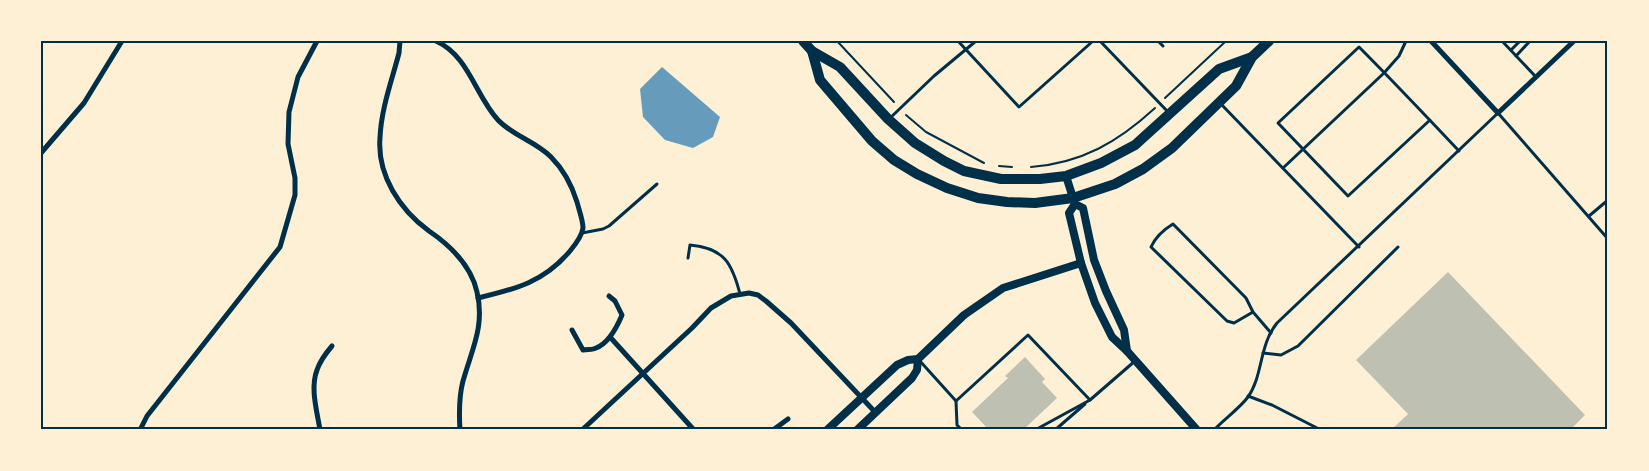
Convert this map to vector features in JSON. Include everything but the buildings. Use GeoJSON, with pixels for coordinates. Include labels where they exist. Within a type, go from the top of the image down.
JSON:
{"type":"FeatureCollection","features":[{"type":"Feature","properties":{"kind":"main road"},"geometry":{"type":"LineString","coordinates":[[803,41],[812,51],[840,67],[888,119],[915,143],[964,171],[1001,179],[1040,179],[1066,176],[1101,163],[1135,145],[1219,69],[1252,57]]}},
{"type":"Feature","properties":{"kind":"main road"},"geometry":{"type":"LineString","coordinates":[[812,51],[820,80],[872,140],[894,160],[917,174],[947,188],[988,199],[1035,203],[1074,201],[1115,184],[1143,169],[1172,148],[1236,86],[1252,57],[1269,41]]}},
{"type":"Feature","properties":{"kind":"street"},"geometry":{"type":"LineString","coordinates":[[41,153],[84,103],[122,41]]}},
{"type":"Feature","properties":{"kind":"street"},"geometry":{"type":"LineString","coordinates":[[140,430],[157,403],[280,247],[295,195],[295,178],[288,144],[289,112],[298,77],[317,41]]}},
{"type":"Feature","properties":{"kind":"street"},"geometry":{"type":"LineString","coordinates":[[400,41],[399,53],[379,139],[385,174],[393,191],[415,220],[438,236],[460,258],[470,274],[480,310],[479,330],[461,390],[459,409],[460,430]]}},
{"type":"Feature","properties":{"kind":"street"},"geometry":{"type":"LineString","coordinates":[[436,41],[449,49],[462,62],[482,98],[500,122],[516,134],[544,150],[557,164],[568,180],[576,199],[583,228],[575,245],[563,260],[540,277],[524,286],[478,298]]}},
{"type":"Feature","properties":{"kind":"street"},"geometry":{"type":"LineString","coordinates":[[1431,41],[1498,113],[1574,41]]}},
{"type":"Feature","properties":{"kind":"street"},"geometry":{"type":"LineString","coordinates":[[1066,176],[1074,201],[1083,208],[1094,260],[1124,330],[1128,351]]}},
{"type":"Feature","properties":{"kind":"street"},"geometry":{"type":"LineString","coordinates":[[1074,201],[1069,213],[1081,263],[1095,303],[1112,338],[1128,351],[1197,430]]}},
{"type":"Feature","properties":{"kind":"street"},"geometry":{"type":"LineString","coordinates":[[827,430],[897,365],[908,360],[918,359],[964,315],[1004,288],[1081,263]]}},
{"type":"Feature","properties":{"kind":"street"},"geometry":{"type":"LineString","coordinates":[[582,430],[711,308],[731,296],[749,293],[758,295],[791,323],[876,413]]}},
{"type":"Feature","properties":{"kind":"street"},"geometry":{"type":"LineString","coordinates":[[572,330],[584,350],[597,348],[610,337],[622,315],[615,301],[610,296]]}},
{"type":"Feature","properties":{"kind":"street"},"geometry":{"type":"LineString","coordinates":[[610,337],[694,430]]}},
{"type":"Feature","properties":{"kind":"street"},"geometry":{"type":"LineString","coordinates":[[320,430],[314,387],[315,378],[321,361],[332,346]]}},
{"type":"Feature","properties":{"kind":"street"},"geometry":{"type":"LineString","coordinates":[[857,430],[912,378],[917,370],[918,359]]}},
{"type":"Feature","properties":{"kind":"street"},"geometry":{"type":"LineString","coordinates":[[773,430],[788,419]]}},
{"type":"Feature","properties":{"kind":"lane"},"geometry":{"type":"LineString","coordinates":[[958,41],[1019,107],[1093,41]]}},
{"type":"Feature","properties":{"kind":"lane"},"geometry":{"type":"LineString","coordinates":[[888,119],[934,76],[976,41]]}},
{"type":"Feature","properties":{"kind":"lane"},"geometry":{"type":"LineString","coordinates":[[1100,41],[1170,115]]}},
{"type":"Feature","properties":{"kind":"lane"},"geometry":{"type":"LineString","coordinates":[[1158,41],[1163,46]]}},
{"type":"Feature","properties":{"kind":"lane"},"geometry":{"type":"LineString","coordinates":[[1283,168],[1384,73],[1399,56],[1406,41]]}},
{"type":"Feature","properties":{"kind":"lane"},"geometry":{"type":"LineString","coordinates":[[1502,41],[1536,77]]}},
{"type":"Feature","properties":{"kind":"lane"},"geometry":{"type":"LineString","coordinates":[[1510,50],[1520,41]]}},
{"type":"Feature","properties":{"kind":"lane"},"geometry":{"type":"LineString","coordinates":[[1516,56],[1530,41]]}},
{"type":"Feature","properties":{"kind":"lane"},"geometry":{"type":"LineString","coordinates":[[1430,120],[1348,196],[1278,123],[1359,47],[1430,120],[1459,151]]}},
{"type":"Feature","properties":{"kind":"lane"},"geometry":{"type":"LineString","coordinates":[[1220,102],[1359,247]]}},
{"type":"Feature","properties":{"kind":"lane"},"geometry":{"type":"LineString","coordinates":[[1214,430],[1248,396],[1255,381],[1262,353],[1271,332],[1289,311],[1359,247],[1498,113],[1608,239]]}},
{"type":"Feature","properties":{"kind":"lane"},"geometry":{"type":"LineString","coordinates":[[581,233],[609,226],[657,184]]}},
{"type":"Feature","properties":{"kind":"lane"},"geometry":{"type":"LineString","coordinates":[[1589,216],[1608,200]]}},
{"type":"Feature","properties":{"kind":"lane"},"geometry":{"type":"LineString","coordinates":[[1253,312],[1234,322],[1227,321],[1151,247],[1155,239],[1164,229],[1173,224],[1246,298],[1253,312],[1271,332]]}},
{"type":"Feature","properties":{"kind":"lane"},"geometry":{"type":"LineString","coordinates":[[688,258],[690,245],[710,248],[718,253],[731,264],[740,294]]}},
{"type":"Feature","properties":{"kind":"lane"},"geometry":{"type":"LineString","coordinates":[[1262,353],[1281,355],[1298,346],[1398,247]]}},
{"type":"Feature","properties":{"kind":"lane"},"geometry":{"type":"LineString","coordinates":[[956,401],[1028,335],[1090,400]]}},
{"type":"Feature","properties":{"kind":"lane"},"geometry":{"type":"LineString","coordinates":[[918,359],[956,401],[957,425],[962,430]]}},
{"type":"Feature","properties":{"kind":"lane"},"geometry":{"type":"LineString","coordinates":[[1054,430],[1135,361]]}},
{"type":"Feature","properties":{"kind":"lane"},"geometry":{"type":"LineString","coordinates":[[1248,396],[1272,405],[1321,430]]}},
{"type":"Feature","properties":{"kind":"lane"},"geometry":{"type":"LineString","coordinates":[[1034,430],[1090,400]]}},
{"type":"Feature","properties":{"kind":"path"},"geometry":{"type":"LineString","coordinates":[[837,41],[900,108],[926,132],[984,163]]}},
{"type":"Feature","properties":{"kind":"path"},"geometry":{"type":"LineString","coordinates":[[1026,167],[1051,166],[1078,158],[1103,148],[1127,133],[1226,41]]}},
{"type":"Feature","properties":{"kind":"path"},"geometry":{"type":"LineString","coordinates":[[992,165],[1017,167]]}},
{"type":"Feature","properties":{"kind":"water"},"geometry":{"type":"Polygon","coordinates":[[[662,67],[720,117],[713,137],[693,148],[665,140],[643,117],[640,89],[662,67]]]}}]}
